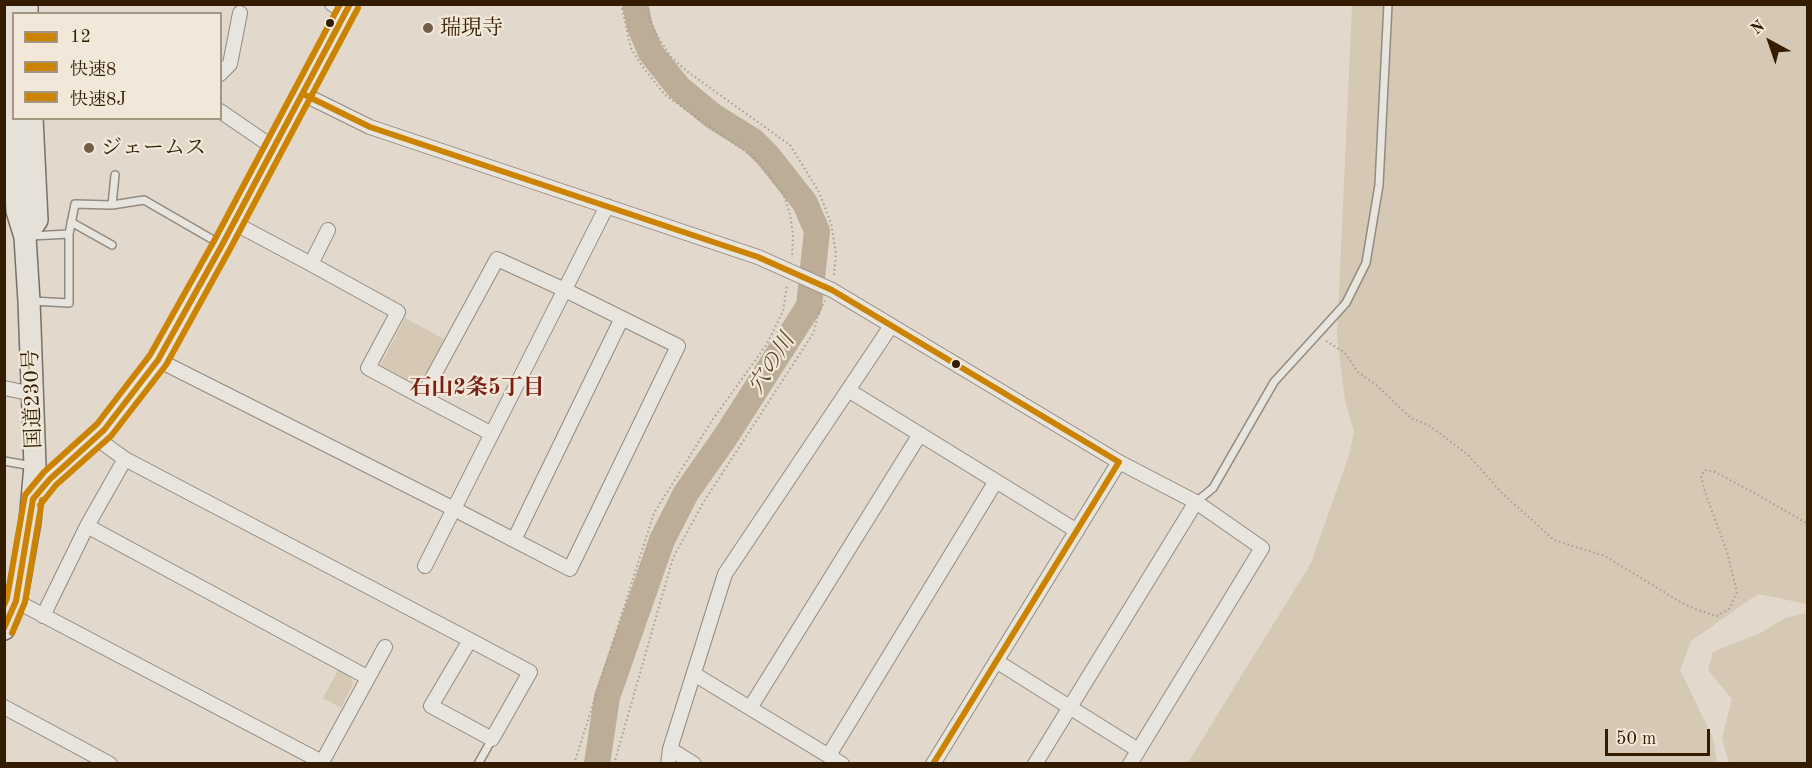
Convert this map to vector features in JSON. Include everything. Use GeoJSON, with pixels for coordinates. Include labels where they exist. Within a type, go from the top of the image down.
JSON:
{"type":"FeatureCollection","features":[{"type":"Feature","properties":{"kind":"highway","name":"国道230号"},"geometry":{"type":"LineString","coordinates":[[4,629],[16,601],[33,499],[35,466],[29,301],[25,237],[17,211],[8,58],[8,4]]}},
{"type":"Feature","properties":{"kind":"highway","name":"国道230号"},"geometry":{"type":"LineString","coordinates":[[25,237],[37,220],[32,120]]}},
{"type":"Feature","properties":{"kind":"street"},"geometry":{"type":"LineString","coordinates":[[33,499],[50,479],[112,421],[158,360],[303,94],[342,7]]}},
{"type":"Feature","properties":{"kind":"street"},"geometry":{"type":"LineString","coordinates":[[222,72],[230,64],[239,9]]}},
{"type":"Feature","properties":{"kind":"street"},"geometry":{"type":"LineString","coordinates":[[303,94],[370,127],[758,257],[832,290],[1119,462],[1196,502],[1262,548],[1130,764]]}},
{"type":"Feature","properties":{"kind":"street"},"geometry":{"type":"LineString","coordinates":[[222,112],[274,148]]}},
{"type":"Feature","properties":{"kind":"street"},"geometry":{"type":"LineString","coordinates":[[425,566],[607,206]]}},
{"type":"Feature","properties":{"kind":"street"},"geometry":{"type":"LineString","coordinates":[[234,223],[398,312],[368,368],[492,434]]}},
{"type":"Feature","properties":{"kind":"street"},"geometry":{"type":"LineString","coordinates":[[311,264],[328,230]]}},
{"type":"Feature","properties":{"kind":"street"},"geometry":{"type":"LineString","coordinates":[[158,360],[570,569],[678,346],[497,259],[422,397]]}},
{"type":"Feature","properties":{"kind":"street"},"geometry":{"type":"LineString","coordinates":[[514,540],[622,318]]}},
{"type":"Feature","properties":{"kind":"street"},"geometry":{"type":"LineString","coordinates":[[694,764],[669,756],[725,574],[891,326]]}},
{"type":"Feature","properties":{"kind":"street"},"geometry":{"type":"LineString","coordinates":[[5,390],[33,394]]}},
{"type":"Feature","properties":{"kind":"street"},"geometry":{"type":"LineString","coordinates":[[848,390],[1077,531]]}},
{"type":"Feature","properties":{"kind":"street"},"geometry":{"type":"LineString","coordinates":[[750,708],[920,434]]}},
{"type":"Feature","properties":{"kind":"street"},"geometry":{"type":"LineString","coordinates":[[96,438],[125,459],[470,640],[530,672],[492,739],[431,706],[470,640]]}},
{"type":"Feature","properties":{"kind":"street"},"geometry":{"type":"LineString","coordinates":[[43,616],[87,526],[125,459]]}},
{"type":"Feature","properties":{"kind":"street"},"geometry":{"type":"LineString","coordinates":[[933,764],[1119,462]]}},
{"type":"Feature","properties":{"kind":"street"},"geometry":{"type":"LineString","coordinates":[[829,756],[996,481]]}},
{"type":"Feature","properties":{"kind":"street"},"geometry":{"type":"LineString","coordinates":[[1035,764],[1196,502]]}},
{"type":"Feature","properties":{"kind":"street"},"geometry":{"type":"LineString","coordinates":[[87,526],[367,677]]}},
{"type":"Feature","properties":{"kind":"street"},"geometry":{"type":"LineString","coordinates":[[16,601],[323,763],[385,646]]}},
{"type":"Feature","properties":{"kind":"street"},"geometry":{"type":"LineString","coordinates":[[996,661],[1138,750]]}},
{"type":"Feature","properties":{"kind":"street"},"geometry":{"type":"LineString","coordinates":[[694,674],[842,764]]}},
{"type":"Feature","properties":{"kind":"street"},"geometry":{"type":"LineString","coordinates":[[4,707],[110,764]]}},
{"type":"Feature","properties":{"kind":"lane"},"geometry":{"type":"LineString","coordinates":[[1196,502],[1213,488],[1274,382],[1346,303],[1366,263],[1379,185],[1388,4]]}},
{"type":"Feature","properties":{"kind":"lane"},"geometry":{"type":"LineString","coordinates":[[112,206],[115,175]]}},
{"type":"Feature","properties":{"kind":"lane"},"geometry":{"type":"LineString","coordinates":[[29,301],[69,303],[69,234],[75,204],[112,206],[144,200],[222,245]]}},
{"type":"Feature","properties":{"kind":"lane"},"geometry":{"type":"LineString","coordinates":[[72,222],[112,246]]}},
{"type":"Feature","properties":{"kind":"lane"},"geometry":{"type":"LineString","coordinates":[[25,237],[69,234]]}},
{"type":"Feature","properties":{"kind":"lane"},"geometry":{"type":"LineString","coordinates":[[4,461],[35,466]]}},
{"type":"Feature","properties":{"kind":"lane"},"geometry":{"type":"LineString","coordinates":[[478,764],[492,739]]}},
{"type":"Feature","properties":{"kind":"path"},"geometry":{"type":"LineString","coordinates":[[574,764],[654,513],[713,419],[767,344],[783,311],[793,274],[793,236],[790,214],[783,193],[756,159],[665,95],[631,48],[621,4]]}},
{"type":"Feature","properties":{"kind":"path"},"geometry":{"type":"LineString","coordinates":[[614,764],[673,558],[704,503],[814,332],[820,309],[832,290],[836,254],[831,223],[819,192],[790,145],[672,58],[656,34],[649,18],[648,4]]}},
{"type":"Feature","properties":{"kind":"path"},"geometry":{"type":"LineString","coordinates":[[1316,335],[1344,352],[1358,372],[1376,385],[1411,418],[1430,426],[1468,455],[1502,493],[1554,540],[1605,556],[1698,610],[1717,616],[1729,609],[1737,592],[1705,492],[1701,476],[1705,470],[1714,472],[1756,494],[1808,524]]}},
{"type":"Feature","properties":{"kind":"shaded area"},"geometry":{"type":"Polygon","coordinates":[[[1352,5],[1807,5],[1807,604],[1758,594],[1691,641],[1680,670],[1713,738],[1717,763],[1187,764],[1311,563],[1349,455],[1354,432],[1345,400],[1337,336],[1352,5]]]}},
{"type":"Feature","properties":{"kind":"shaded area"},"geometry":{"type":"Polygon","coordinates":[[[405,318],[446,340],[421,387],[380,366],[405,318]]]}},
{"type":"Feature","properties":{"kind":"shaded area"},"geometry":{"type":"Polygon","coordinates":[[[1807,613],[1807,763],[1729,763],[1722,738],[1732,699],[1708,670],[1713,652],[1760,633],[1785,618],[1807,613]]]}},
{"type":"Feature","properties":{"kind":"shaded area"},"geometry":{"type":"Polygon","coordinates":[[[338,670],[351,677],[353,684],[341,708],[323,698],[338,670]]]}},
{"type":"Feature","properties":{"kind":"waterway","name":"穴の川"},"geometry":{"type":"LineString","coordinates":[[597,764],[607,697],[662,540],[686,493],[726,436],[809,306],[817,231],[805,203],[768,156],[753,141],[713,116],[679,88],[651,53],[640,27],[635,4]]}},
{"type":"Feature","properties":{"kind":"transit line","name":"快速8J"},"geometry":{"type":"LineString","coordinates":[[4,605],[25,495],[44,472],[97,424],[150,355],[214,241],[340,4]]}},
{"type":"Feature","properties":{"kind":"transit line","name":"12"},"geometry":{"type":"LineString","coordinates":[[33,499],[50,479],[104,430],[158,360],[350,4]]}},
{"type":"Feature","properties":{"kind":"transit line","name":"快速8"},"geometry":{"type":"LineString","coordinates":[[40,505],[56,485],[111,436],[166,365],[358,8]]}},
{"type":"Feature","properties":{"kind":"transit line","name":"12"},"geometry":{"type":"LineString","coordinates":[[303,94],[370,127],[758,257],[832,290],[1119,462]]}},
{"type":"Feature","properties":{"kind":"transit line","name":"12"},"geometry":{"type":"LineString","coordinates":[[933,764],[1119,462]]}},
{"type":"Feature","properties":{"kind":"transit line","name":"12"},"geometry":{"type":"LineString","coordinates":[[4,628],[16,601],[33,499]]}},
{"type":"Feature","properties":{"kind":"transit line","name":"快速8"},"geometry":{"type":"LineString","coordinates":[[12,633],[25,602],[42,500]]}},
{"type":"Feature","properties":{"kind":"place","name":"瑞現寺"},"geometry":{"type":"Point","coordinates":[428,28]}},
{"type":"Feature","properties":{"kind":"place","name":"ジェームス"},"geometry":{"type":"Point","coordinates":[89,148]}},
{"type":"Feature","properties":{"kind":"district","name":"石山2条5丁目"},"geometry":{"type":"Point","coordinates":[477,388]}}]}
